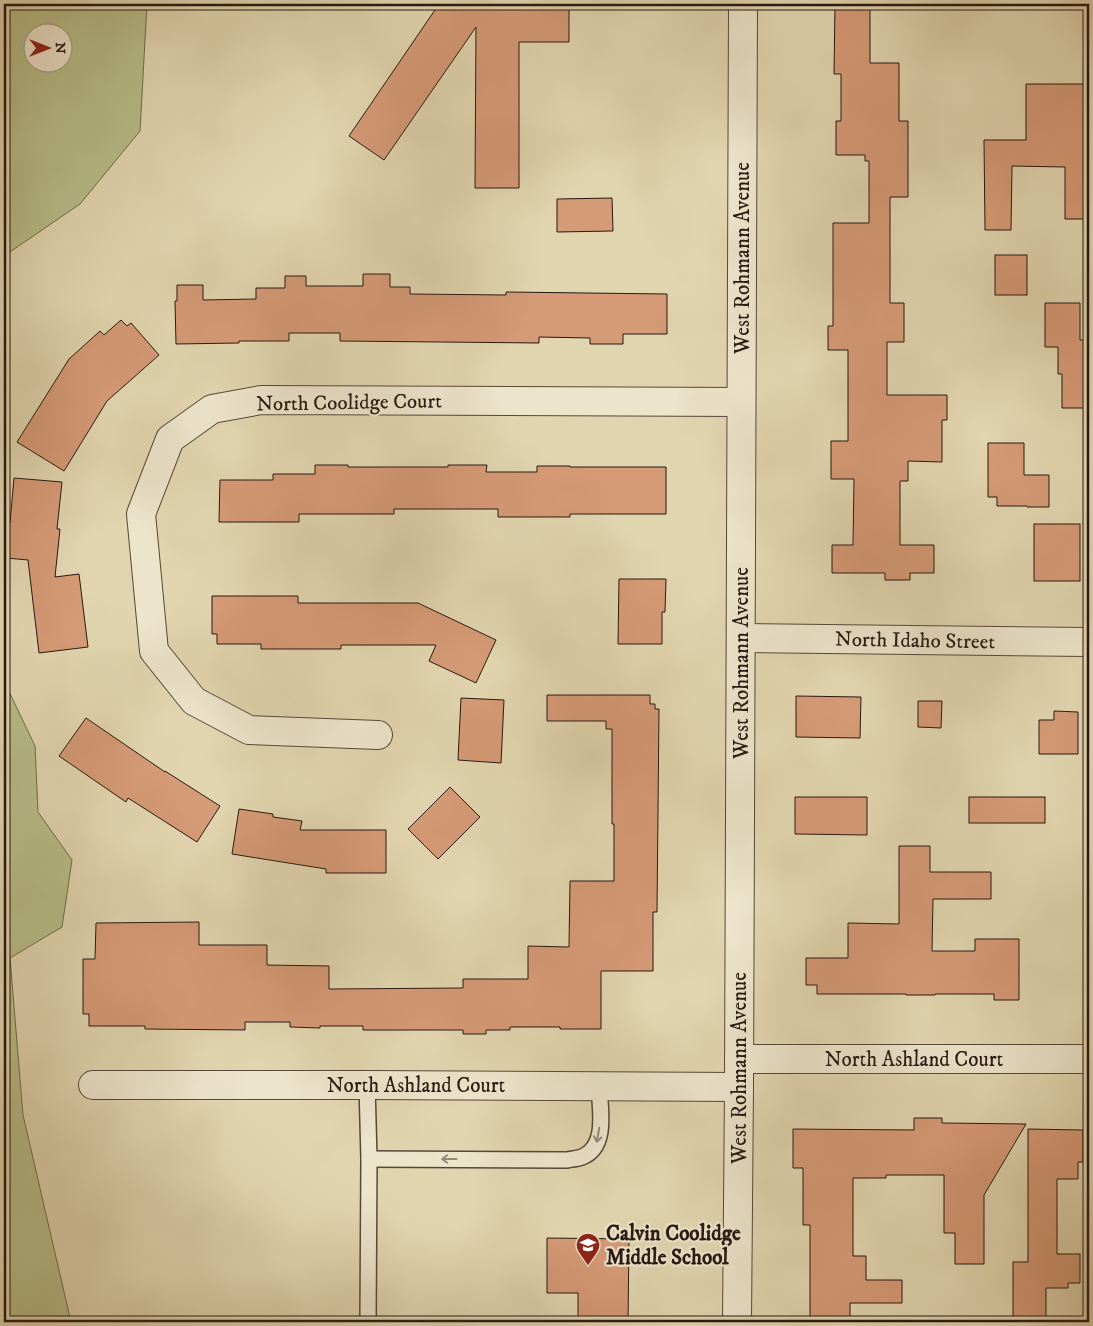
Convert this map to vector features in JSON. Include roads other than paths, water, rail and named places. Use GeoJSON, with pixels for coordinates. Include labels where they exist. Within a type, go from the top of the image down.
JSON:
{"type":"FeatureCollection","features":[{"type":"Feature","properties":{"kind":"street","name":"West Rohmann Avenue"},"geometry":{"type":"LineString","coordinates":[[737,1322],[743,4]]}},
{"type":"Feature","properties":{"kind":"street","name":"North Coolidge Court"},"geometry":{"type":"LineString","coordinates":[[378,735],[249,730],[194,701],[154,651],[141,514],[170,439],[212,409],[261,400],[741,402]]}},
{"type":"Feature","properties":{"kind":"street","name":"North Idaho Street"},"geometry":{"type":"LineString","coordinates":[[741,638],[1089,642]]}},
{"type":"Feature","properties":{"kind":"street","name":"North Ashland Court"},"geometry":{"type":"LineString","coordinates":[[739,1059],[1089,1059]]}},
{"type":"Feature","properties":{"kind":"street","name":"North Ashland Court"},"geometry":{"type":"LineString","coordinates":[[93,1085],[739,1087]]}},
{"type":"Feature","properties":{"kind":"lane"},"geometry":{"type":"LineString","coordinates":[[367,1085],[369,1159],[368,1322]]}},
{"type":"Feature","properties":{"kind":"lane"},"geometry":{"type":"LineString","coordinates":[[369,1159],[567,1160],[582,1157],[594,1150],[599,1139],[599,1087]]}},
{"type":"Feature","properties":{"kind":"place","name":"Calvin Coolidge Middle School"},"geometry":{"type":"Point","coordinates":[588,1266]}}]}
